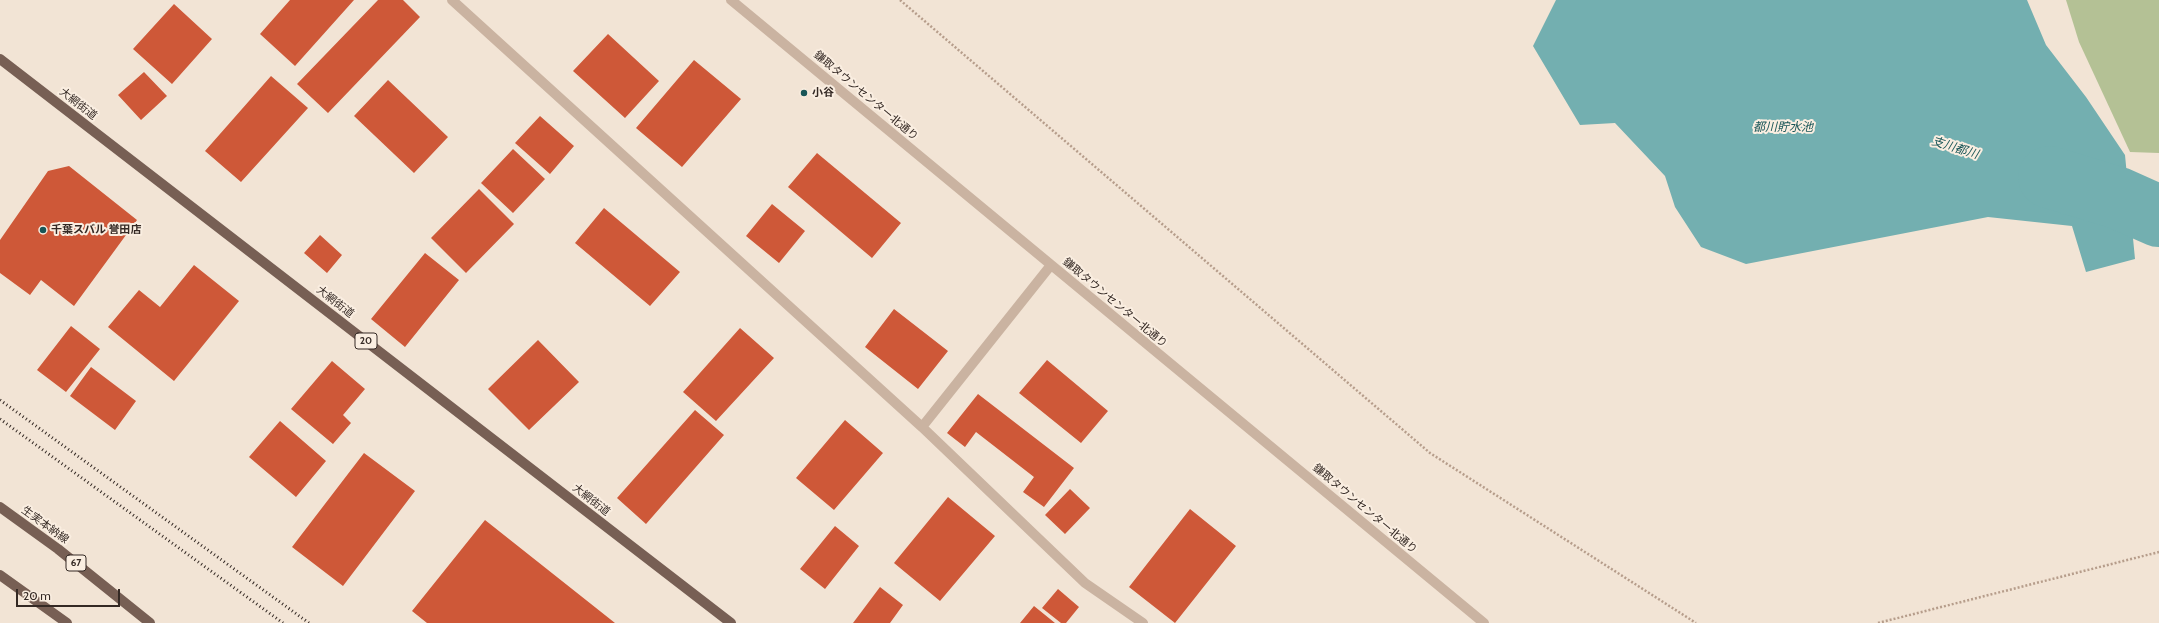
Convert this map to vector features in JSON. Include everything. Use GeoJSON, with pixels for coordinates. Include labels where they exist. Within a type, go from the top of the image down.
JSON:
{"type":"FeatureCollection","features":[{"type":"Feature","properties":{"kind":"main road","name":"大網街道"},"geometry":{"type":"LineString","coordinates":[[0,59],[731,623]]}},
{"type":"Feature","properties":{"kind":"main road","name":"生実本納線"},"geometry":{"type":"LineString","coordinates":[[0,507],[58,549],[150,623]]}},
{"type":"Feature","properties":{"kind":"main road"},"geometry":{"type":"LineString","coordinates":[[0,574],[66,623]]}},
{"type":"Feature","properties":{"kind":"street"},"geometry":{"type":"LineString","coordinates":[[452,0],[922,427],[1085,583],[1143,623]]}},
{"type":"Feature","properties":{"kind":"street","name":"鎌取タウンセンター北通り"},"geometry":{"type":"LineString","coordinates":[[731,0],[1484,623]]}},
{"type":"Feature","properties":{"kind":"street"},"geometry":{"type":"LineString","coordinates":[[922,427],[1051,266]]}},
{"type":"Feature","properties":{"kind":"path"},"geometry":{"type":"LineString","coordinates":[[900,0],[1430,453],[1696,623]]}},
{"type":"Feature","properties":{"kind":"path"},"geometry":{"type":"LineString","coordinates":[[1878,623],[2159,552]]}},
{"type":"Feature","properties":{"kind":"green space"},"geometry":{"type":"Polygon","coordinates":[[[2066,0],[2159,0],[2159,153],[2130,152],[2079,42],[2066,0]]]}},
{"type":"Feature","properties":{"kind":"water","name":"都川貯水池"},"geometry":{"type":"Polygon","coordinates":[[[1556,0],[2027,0],[2046,45],[2086,97],[2125,155],[2135,259],[2086,272],[2072,226],[1988,217],[1746,264],[1701,247],[1675,207],[1665,176],[1615,123],[1580,125],[1533,46],[1556,0]]]}},
{"type":"Feature","properties":{"kind":"building"},"geometry":{"type":"Polygon","coordinates":[[[290,0],[354,0],[295,66],[260,34],[290,0]]]}},
{"type":"Feature","properties":{"kind":"building"},"geometry":{"type":"Polygon","coordinates":[[[378,0],[403,0],[420,17],[328,113],[297,84],[378,0]]]}},
{"type":"Feature","properties":{"kind":"building"},"geometry":{"type":"Polygon","coordinates":[[[174,4],[212,39],[172,84],[133,49],[174,4]]]}},
{"type":"Feature","properties":{"kind":"building"},"geometry":{"type":"Polygon","coordinates":[[[608,34],[659,81],[625,118],[573,71],[608,34]]]}},
{"type":"Feature","properties":{"kind":"building"},"geometry":{"type":"Polygon","coordinates":[[[694,60],[741,99],[682,167],[636,128],[694,60]]]}},
{"type":"Feature","properties":{"kind":"building"},"geometry":{"type":"Polygon","coordinates":[[[144,72],[167,96],[141,120],[118,95],[144,72]]]}},
{"type":"Feature","properties":{"kind":"building"},"geometry":{"type":"Polygon","coordinates":[[[271,76],[308,108],[241,182],[205,151],[271,76]]]}},
{"type":"Feature","properties":{"kind":"building"},"geometry":{"type":"Polygon","coordinates":[[[388,80],[448,137],[414,173],[354,116],[388,80]]]}},
{"type":"Feature","properties":{"kind":"building"},"geometry":{"type":"Polygon","coordinates":[[[540,116],[574,146],[550,174],[515,143],[540,116]]]}},
{"type":"Feature","properties":{"kind":"building"},"geometry":{"type":"Polygon","coordinates":[[[513,149],[545,179],[513,213],[481,183],[513,149]]]}},
{"type":"Feature","properties":{"kind":"building"},"geometry":{"type":"Polygon","coordinates":[[[817,153],[901,223],[872,258],[788,187],[817,153]]]}},
{"type":"Feature","properties":{"kind":"building"},"geometry":{"type":"Polygon","coordinates":[[[69,166],[137,220],[74,306],[41,280],[30,295],[0,273],[0,240],[48,171],[69,166]]]}},
{"type":"Feature","properties":{"kind":"building"},"geometry":{"type":"Polygon","coordinates":[[[479,189],[514,224],[466,273],[431,238],[479,189]]]}},
{"type":"Feature","properties":{"kind":"building"},"geometry":{"type":"Polygon","coordinates":[[[772,204],[805,231],[779,263],[746,236],[772,204]]]}},
{"type":"Feature","properties":{"kind":"building"},"geometry":{"type":"Polygon","coordinates":[[[604,208],[680,272],[650,306],[575,243],[604,208]]]}},
{"type":"Feature","properties":{"kind":"building"},"geometry":{"type":"Polygon","coordinates":[[[320,235],[342,255],[327,273],[304,253],[320,235]]]}},
{"type":"Feature","properties":{"kind":"building"},"geometry":{"type":"Polygon","coordinates":[[[425,253],[459,280],[405,347],[371,319],[425,253]]]}},
{"type":"Feature","properties":{"kind":"building"},"geometry":{"type":"Polygon","coordinates":[[[194,265],[239,301],[174,381],[108,327],[139,290],[160,307],[194,265]]]}},
{"type":"Feature","properties":{"kind":"building"},"geometry":{"type":"Polygon","coordinates":[[[894,309],[948,351],[918,389],[865,347],[894,309]]]}},
{"type":"Feature","properties":{"kind":"building"},"geometry":{"type":"Polygon","coordinates":[[[71,326],[100,349],[66,392],[37,370],[71,326]]]}},
{"type":"Feature","properties":{"kind":"building"},"geometry":{"type":"Polygon","coordinates":[[[740,328],[774,358],[716,421],[683,392],[740,328]]]}},
{"type":"Feature","properties":{"kind":"building"},"geometry":{"type":"Polygon","coordinates":[[[538,340],[579,382],[529,430],[488,389],[538,340]]]}},
{"type":"Feature","properties":{"kind":"building"},"geometry":{"type":"Polygon","coordinates":[[[1047,360],[1108,411],[1081,443],[1019,393],[1047,360]]]}},
{"type":"Feature","properties":{"kind":"building"},"geometry":{"type":"Polygon","coordinates":[[[332,361],[365,389],[343,415],[351,423],[333,444],[291,409],[332,361]]]}},
{"type":"Feature","properties":{"kind":"building"},"geometry":{"type":"Polygon","coordinates":[[[91,367],[136,401],[115,430],[70,396],[91,367]]]}},
{"type":"Feature","properties":{"kind":"building"},"geometry":{"type":"Polygon","coordinates":[[[978,394],[1074,468],[1044,507],[1023,492],[1034,477],[976,432],[965,447],[947,433],[978,394]]]}},
{"type":"Feature","properties":{"kind":"building"},"geometry":{"type":"Polygon","coordinates":[[[695,410],[724,435],[646,524],[617,498],[695,410]]]}},
{"type":"Feature","properties":{"kind":"building"},"geometry":{"type":"Polygon","coordinates":[[[845,420],[883,453],[834,510],[796,478],[845,420]]]}},
{"type":"Feature","properties":{"kind":"building"},"geometry":{"type":"Polygon","coordinates":[[[280,421],[326,461],[296,497],[249,457],[280,421]]]}},
{"type":"Feature","properties":{"kind":"building"},"geometry":{"type":"Polygon","coordinates":[[[364,453],[415,491],[343,586],[292,547],[364,453]]]}},
{"type":"Feature","properties":{"kind":"building"},"geometry":{"type":"Polygon","coordinates":[[[1070,489],[1090,508],[1065,534],[1045,515],[1070,489]]]}},
{"type":"Feature","properties":{"kind":"building"},"geometry":{"type":"Polygon","coordinates":[[[948,497],[995,536],[940,601],[894,563],[948,497]]]}},
{"type":"Feature","properties":{"kind":"building"},"geometry":{"type":"Polygon","coordinates":[[[1190,509],[1236,546],[1175,623],[1129,587],[1190,509]]]}},
{"type":"Feature","properties":{"kind":"building"},"geometry":{"type":"Polygon","coordinates":[[[485,520],[615,623],[427,623],[412,611],[485,520]]]}},
{"type":"Feature","properties":{"kind":"building"},"geometry":{"type":"Polygon","coordinates":[[[835,526],[859,546],[825,589],[800,569],[835,526]]]}},
{"type":"Feature","properties":{"kind":"building"},"geometry":{"type":"Polygon","coordinates":[[[880,587],[903,605],[890,623],[853,623],[880,587]]]}},
{"type":"Feature","properties":{"kind":"building"},"geometry":{"type":"Polygon","coordinates":[[[1058,589],[1079,607],[1066,623],[1061,623],[1042,608],[1058,589]]]}},
{"type":"Feature","properties":{"kind":"building"},"geometry":{"type":"Polygon","coordinates":[[[1034,606],[1055,623],[1020,623],[1034,606]]]}},
{"type":"Feature","properties":{"kind":"waterway","name":"支川都川"},"geometry":{"type":"LineString","coordinates":[[2049,177],[2118,198],[2159,216]]}},
{"type":"Feature","properties":{"kind":"railway"},"geometry":{"type":"LineString","coordinates":[[0,400],[309,623]]}},
{"type":"Feature","properties":{"kind":"railway"},"geometry":{"type":"LineString","coordinates":[[0,419],[283,623]]}},
{"type":"Feature","properties":{"kind":"place","name":"小谷"},"geometry":{"type":"Point","coordinates":[804,93]}},
{"type":"Feature","properties":{"kind":"place","name":"千葉スバル 誉田店"},"geometry":{"type":"Point","coordinates":[43,230]}}]}
